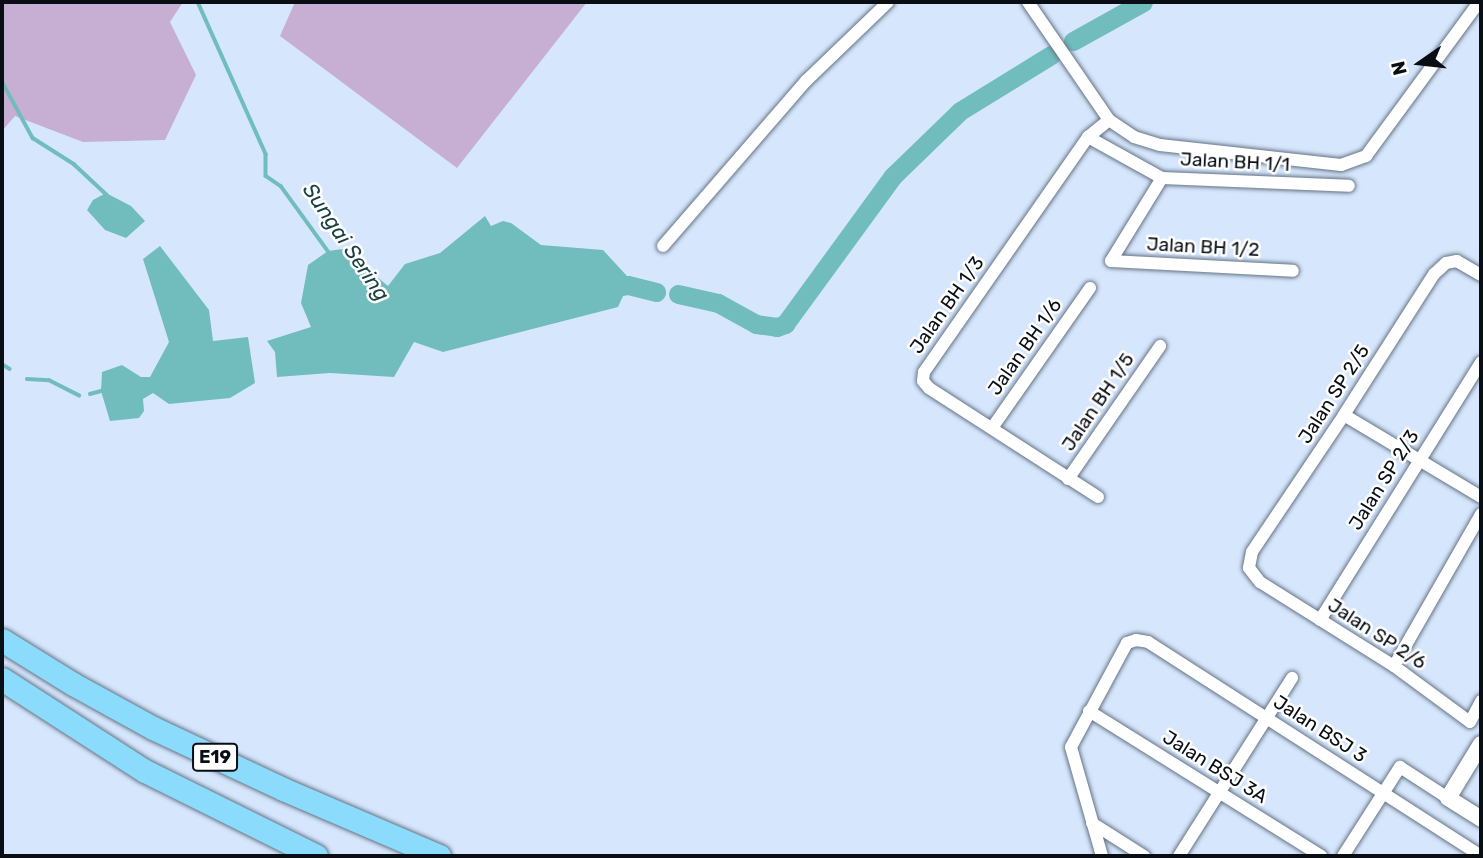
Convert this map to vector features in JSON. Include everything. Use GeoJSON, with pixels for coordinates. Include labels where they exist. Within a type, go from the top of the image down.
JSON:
{"type":"FeatureCollection","features":[{"type":"Feature","properties":{"kind":"highway","name":"E19"},"geometry":{"type":"LineString","coordinates":[[2,640],[73,684],[153,728],[283,789],[439,856]]}},
{"type":"Feature","properties":{"kind":"highway","name":"E19"},"geometry":{"type":"LineString","coordinates":[[2,679],[145,771],[316,856]]}},
{"type":"Feature","properties":{"kind":"highway"},"geometry":{"type":"LineString","coordinates":[[237,818],[288,856]]}},
{"type":"Feature","properties":{"kind":"street"},"geometry":{"type":"LineString","coordinates":[[663,246],[806,81],[888,2]]}},
{"type":"Feature","properties":{"kind":"street"},"geometry":{"type":"LineString","coordinates":[[1028,2],[1109,120],[1135,137],[1160,145],[1340,165],[1366,156],[1479,2]]}},
{"type":"Feature","properties":{"kind":"street","name":"Jalan BH 1/3"},"geometry":{"type":"LineString","coordinates":[[1098,497],[929,388],[923,381],[924,372],[1088,137],[1109,120]]}},
{"type":"Feature","properties":{"kind":"street","name":"Jalan BH 1/1"},"geometry":{"type":"LineString","coordinates":[[1088,137],[1162,178],[1349,186]]}},
{"type":"Feature","properties":{"kind":"street","name":"Jalan BH 1/2"},"geometry":{"type":"LineString","coordinates":[[1162,178],[1111,261],[1293,271]]}},
{"type":"Feature","properties":{"kind":"street","name":"Jalan SP 2/5"},"geometry":{"type":"LineString","coordinates":[[1260,582],[1249,568],[1252,552],[1434,274],[1446,263],[1457,261],[1481,275]]}},
{"type":"Feature","properties":{"kind":"street","name":"Jalan BH 1/6"},"geometry":{"type":"LineString","coordinates":[[992,428],[1090,288]]}},
{"type":"Feature","properties":{"kind":"street","name":"Jalan BH 1/5"},"geometry":{"type":"LineString","coordinates":[[1068,480],[1160,346]]}},
{"type":"Feature","properties":{"kind":"street","name":"Jalan SP 2/3"},"geometry":{"type":"LineString","coordinates":[[1320,620],[1481,362]]}},
{"type":"Feature","properties":{"kind":"street"},"geometry":{"type":"LineString","coordinates":[[1344,415],[1481,498]]}},
{"type":"Feature","properties":{"kind":"street"},"geometry":{"type":"LineString","coordinates":[[1394,666],[1481,514]]}},
{"type":"Feature","properties":{"kind":"street","name":"Jalan SP 2/6"},"geometry":{"type":"LineString","coordinates":[[1260,582],[1394,666],[1470,722],[1481,701]]}},
{"type":"Feature","properties":{"kind":"street","name":"Jalan BSJ 3"},"geometry":{"type":"LineString","coordinates":[[1089,711],[1127,643],[1136,640],[1148,642],[1481,856]]}},
{"type":"Feature","properties":{"kind":"street"},"geometry":{"type":"LineString","coordinates":[[1178,856],[1292,678]]}},
{"type":"Feature","properties":{"kind":"street"},"geometry":{"type":"LineString","coordinates":[[1089,711],[1071,747],[1102,856]]}},
{"type":"Feature","properties":{"kind":"street","name":"Jalan BSJ 3A"},"geometry":{"type":"LineString","coordinates":[[1089,711],[1321,856]]}},
{"type":"Feature","properties":{"kind":"street"},"geometry":{"type":"LineString","coordinates":[[1448,798],[1481,744]]}},
{"type":"Feature","properties":{"kind":"street"},"geometry":{"type":"LineString","coordinates":[[1343,856],[1400,767],[1481,819]]}},
{"type":"Feature","properties":{"kind":"street"},"geometry":{"type":"LineString","coordinates":[[1092,823],[1144,856]]}},
{"type":"Feature","properties":{"kind":"shaded area"},"geometry":{"type":"Polygon","coordinates":[[[2,2],[183,2],[170,22],[196,75],[165,140],[83,142],[15,116],[2,131],[2,2]]]}},
{"type":"Feature","properties":{"kind":"shaded area"},"geometry":{"type":"Polygon","coordinates":[[[295,2],[587,2],[457,168],[280,36],[295,2]]]}},
{"type":"Feature","properties":{"kind":"shaded area"},"geometry":{"type":"Polygon","coordinates":[[[106,193],[131,206],[145,221],[126,238],[105,230],[87,210],[93,200],[106,193]]]}},
{"type":"Feature","properties":{"kind":"shaded area"},"geometry":{"type":"Polygon","coordinates":[[[485,216],[491,226],[503,221],[511,223],[541,245],[603,250],[627,276],[628,285],[618,307],[443,352],[414,342],[394,377],[330,373],[277,377],[275,352],[267,341],[311,327],[301,303],[308,265],[328,251],[343,249],[388,286],[405,264],[440,253],[485,216]]]}},
{"type":"Feature","properties":{"kind":"shaded area"},"geometry":{"type":"Polygon","coordinates":[[[160,246],[209,310],[213,341],[248,337],[255,383],[230,398],[169,404],[153,393],[143,399],[144,411],[139,418],[110,421],[101,391],[102,372],[122,365],[141,377],[150,377],[169,342],[143,259],[160,246]]]}},
{"type":"Feature","properties":{"kind":"waterway","name":"Sungai Sering"},"geometry":{"type":"LineString","coordinates":[[198,2],[266,154],[266,176],[281,186],[331,255]]}},
{"type":"Feature","properties":{"kind":"waterway","name":"Sungai Sering"},"geometry":{"type":"LineString","coordinates":[[1073,41],[1143,2]]}},
{"type":"Feature","properties":{"kind":"waterway","name":"Sungai Sering"},"geometry":{"type":"LineString","coordinates":[[678,294],[718,303],[756,324],[777,327],[785,324],[893,176],[960,111],[1051,55]]}},
{"type":"Feature","properties":{"kind":"waterway"},"geometry":{"type":"LineString","coordinates":[[2,81],[33,138],[74,164],[107,195]]}},
{"type":"Feature","properties":{"kind":"waterway","name":"Sungai Sering"},"geometry":{"type":"LineString","coordinates":[[602,290],[628,285],[656,292]]}},
{"type":"Feature","properties":{"kind":"waterway"},"geometry":{"type":"LineString","coordinates":[[2,364],[10,369]]}},
{"type":"Feature","properties":{"kind":"waterway"},"geometry":{"type":"LineString","coordinates":[[27,379],[49,380],[79,395]]}},
{"type":"Feature","properties":{"kind":"waterway"},"geometry":{"type":"LineString","coordinates":[[90,394],[105,390]]}}]}
